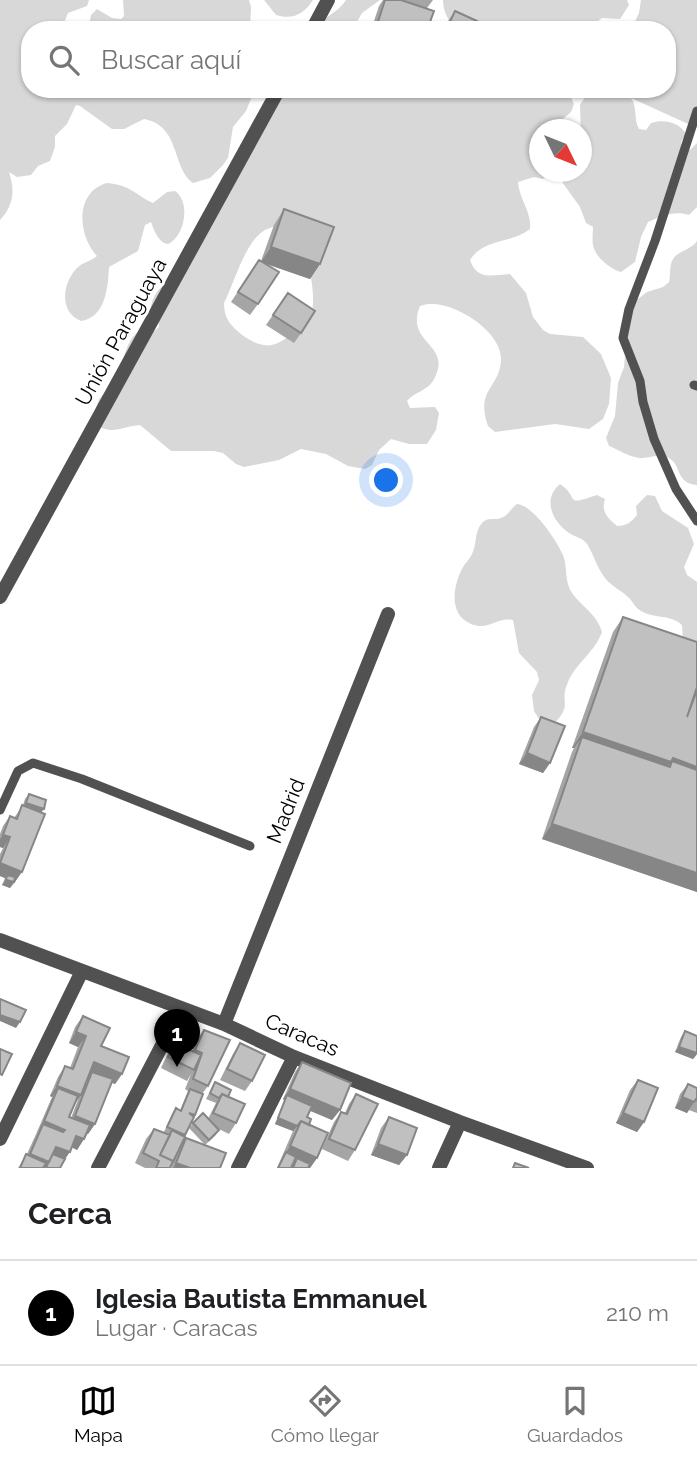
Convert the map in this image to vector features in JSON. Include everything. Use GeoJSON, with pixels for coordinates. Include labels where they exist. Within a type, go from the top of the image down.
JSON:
{"type":"FeatureCollection","features":[{"type":"Feature","properties":{"kind":"street"},"geometry":{"type":"LineString","coordinates":[[317,21],[328,0]]}},
{"type":"Feature","properties":{"kind":"street","name":"Unión Paraguaya"},"geometry":{"type":"LineString","coordinates":[[0,597],[274,98]]}},
{"type":"Feature","properties":{"kind":"street","name":"Madrid"},"geometry":{"type":"LineString","coordinates":[[224,1024],[387,614]]}},
{"type":"Feature","properties":{"kind":"street","name":"Caracas"},"geometry":{"type":"LineString","coordinates":[[0,940],[224,1024],[294,1056],[460,1122],[587,1168]]}},
{"type":"Feature","properties":{"kind":"street"},"geometry":{"type":"LineString","coordinates":[[0,1139],[82,971]]}},
{"type":"Feature","properties":{"kind":"street"},"geometry":{"type":"LineString","coordinates":[[98,1168],[181,1009]]}},
{"type":"Feature","properties":{"kind":"street"},"geometry":{"type":"LineString","coordinates":[[238,1168],[294,1056]]}},
{"type":"Feature","properties":{"kind":"street"},"geometry":{"type":"LineString","coordinates":[[439,1168],[460,1122]]}},
{"type":"Feature","properties":{"kind":"lane"},"geometry":{"type":"LineString","coordinates":[[697,111],[655,240],[629,309],[624,338],[640,381],[654,439],[676,489],[697,521]]}},
{"type":"Feature","properties":{"kind":"lane"},"geometry":{"type":"LineString","coordinates":[[0,810],[18,771],[33,763],[82,779],[250,846]]}},
{"type":"Feature","properties":{"kind":"shaded area"},"geometry":{"type":"Polygon","coordinates":[[[0,0],[89,0],[87,6],[68,13],[65,21],[21,21],[21,98],[251,98],[246,111],[233,127],[228,158],[210,178],[193,183],[181,167],[170,138],[156,123],[144,119],[124,129],[112,129],[76,105],[67,124],[55,136],[55,147],[50,161],[38,166],[31,175],[17,177],[9,172],[12,197],[0,220],[0,0]]]}},
{"type":"Feature","properties":{"kind":"shaded area"},"geometry":{"type":"Polygon","coordinates":[[[123,0],[249,0],[251,7],[250,21],[90,21],[97,9],[112,18],[121,19],[124,16],[123,0]]]}},
{"type":"Feature","properties":{"kind":"shaded area"},"geometry":{"type":"Polygon","coordinates":[[[264,0],[313,0],[302,12],[288,17],[276,15],[264,0]]]}},
{"type":"Feature","properties":{"kind":"shaded area"},"geometry":{"type":"Polygon","coordinates":[[[346,0],[380,0],[362,13],[357,21],[322,21],[346,0]]]}},
{"type":"Feature","properties":{"kind":"shaded area"},"geometry":{"type":"Polygon","coordinates":[[[443,0],[627,0],[629,5],[620,19],[602,18],[598,21],[450,21],[443,0]]]}},
{"type":"Feature","properties":{"kind":"shaded area"},"geometry":{"type":"Polygon","coordinates":[[[641,0],[697,0],[697,128],[631,98],[676,98],[676,21],[635,21],[641,0]]]}},
{"type":"Feature","properties":{"kind":"shaded area"},"geometry":{"type":"Polygon","coordinates":[[[278,98],[571,98],[574,104],[571,112],[563,119],[529,119],[529,179],[518,182],[530,229],[515,237],[490,244],[470,260],[481,274],[510,274],[526,293],[533,317],[543,330],[550,334],[583,337],[601,354],[611,378],[609,404],[603,419],[589,429],[555,424],[495,432],[488,426],[484,404],[500,369],[499,349],[493,337],[458,310],[431,304],[420,306],[418,329],[434,351],[438,368],[433,381],[407,401],[410,408],[435,407],[439,413],[436,430],[427,444],[409,444],[391,439],[379,450],[372,465],[365,469],[348,466],[326,454],[301,449],[279,460],[244,467],[223,453],[214,451],[171,451],[140,425],[114,430],[103,429],[98,426],[96,412],[99,400],[116,378],[126,349],[134,336],[146,328],[153,332],[159,327],[158,319],[151,313],[155,296],[176,275],[278,98]],[[286,223],[267,229],[258,236],[246,253],[224,303],[226,317],[241,334],[258,344],[279,343],[310,315],[313,302],[309,266],[286,223]]]}},
{"type":"Feature","properties":{"kind":"shaded area"},"geometry":{"type":"Polygon","coordinates":[[[584,98],[631,98],[639,129],[646,130],[651,123],[671,122],[686,134],[681,142],[682,150],[690,150],[697,143],[697,207],[689,215],[673,213],[648,222],[635,262],[621,272],[608,265],[597,254],[593,245],[593,227],[586,223],[580,207],[562,182],[592,182],[592,119],[580,119],[580,105],[584,98]]]}},
{"type":"Feature","properties":{"kind":"shaded area"},"geometry":{"type":"Polygon","coordinates":[[[107,183],[127,188],[153,203],[167,192],[175,191],[183,203],[184,219],[179,234],[168,244],[159,239],[151,222],[145,225],[138,251],[109,267],[101,307],[96,314],[81,321],[69,311],[66,289],[77,268],[97,256],[86,237],[82,215],[89,195],[107,183]]]}},
{"type":"Feature","properties":{"kind":"shaded area"},"geometry":{"type":"Polygon","coordinates":[[[697,241],[697,485],[685,481],[672,460],[667,457],[632,456],[609,446],[606,438],[615,416],[618,383],[624,367],[627,333],[634,302],[647,292],[669,282],[673,259],[697,241]]]}},
{"type":"Feature","properties":{"kind":"shaded area"},"geometry":{"type":"Polygon","coordinates":[[[560,484],[575,500],[597,495],[605,499],[606,514],[617,526],[633,520],[637,515],[636,506],[647,495],[655,496],[662,511],[688,528],[694,544],[684,567],[687,575],[697,582],[697,649],[683,641],[682,625],[638,609],[605,578],[585,542],[569,533],[558,522],[550,503],[551,496],[560,484]]]}},
{"type":"Feature","properties":{"kind":"shaded area"},"geometry":{"type":"Polygon","coordinates":[[[517,504],[530,510],[556,541],[563,555],[570,588],[597,620],[602,632],[595,646],[571,675],[565,690],[565,708],[552,726],[543,725],[534,711],[532,695],[539,680],[537,672],[519,653],[513,620],[477,626],[464,620],[456,607],[457,582],[474,550],[479,527],[487,520],[503,517],[517,504]]]}},
{"type":"Feature","properties":{"kind":"building"},"geometry":{"type":"Polygon","coordinates":[[[385,0],[401,0],[434,11],[430,21],[378,21],[385,0]]]}},
{"type":"Feature","properties":{"kind":"building"},"geometry":{"type":"Polygon","coordinates":[[[455,11],[477,21],[450,21],[455,11]]]}},
{"type":"Feature","properties":{"kind":"building"},"geometry":{"type":"Polygon","coordinates":[[[284,209],[334,227],[320,264],[271,247],[284,209]]]}},
{"type":"Feature","properties":{"kind":"building"},"geometry":{"type":"Polygon","coordinates":[[[259,260],[279,272],[258,304],[238,292],[259,260]]]}},
{"type":"Feature","properties":{"kind":"building"},"geometry":{"type":"Polygon","coordinates":[[[288,293],[315,311],[301,333],[273,315],[288,293]]]}},
{"type":"Feature","properties":{"kind":"building"},"geometry":{"type":"Polygon","coordinates":[[[623,617],[697,642],[697,687],[687,717],[697,690],[697,767],[673,758],[671,762],[583,732],[623,617]]]}},
{"type":"Feature","properties":{"kind":"building"},"geometry":{"type":"Polygon","coordinates":[[[541,717],[565,726],[550,763],[527,753],[541,717]]]}},
{"type":"Feature","properties":{"kind":"building"},"geometry":{"type":"Polygon","coordinates":[[[582,737],[670,767],[672,761],[697,770],[697,873],[552,824],[582,737]]]}},
{"type":"Feature","properties":{"kind":"building"},"geometry":{"type":"Polygon","coordinates":[[[29,794],[46,800],[44,809],[26,803],[29,794]]]}},
{"type":"Feature","properties":{"kind":"building"},"geometry":{"type":"Polygon","coordinates":[[[22,805],[45,814],[22,872],[0,863],[10,837],[3,835],[10,816],[17,819],[22,805]]]}},
{"type":"Feature","properties":{"kind":"building"},"geometry":{"type":"Polygon","coordinates":[[[7,875],[15,877],[14,882],[6,880],[7,875]]]}},
{"type":"Feature","properties":{"kind":"building"},"geometry":{"type":"Polygon","coordinates":[[[0,999],[26,1010],[20,1022],[0,1015],[0,999]]]}},
{"type":"Feature","properties":{"kind":"building"},"geometry":{"type":"Polygon","coordinates":[[[83,1016],[110,1028],[101,1046],[129,1057],[122,1074],[94,1062],[81,1095],[57,1086],[65,1066],[73,1069],[86,1036],[76,1032],[83,1016]]]}},
{"type":"Feature","properties":{"kind":"building"},"geometry":{"type":"Polygon","coordinates":[[[204,1030],[230,1040],[208,1086],[193,1079],[202,1053],[195,1050],[204,1030]]]}},
{"type":"Feature","properties":{"kind":"building"},"geometry":{"type":"Polygon","coordinates":[[[685,1031],[697,1036],[697,1053],[679,1047],[685,1031]]]}},
{"type":"Feature","properties":{"kind":"building"},"geometry":{"type":"Polygon","coordinates":[[[175,1043],[201,1055],[194,1070],[168,1057],[175,1043]]]}},
{"type":"Feature","properties":{"kind":"building"},"geometry":{"type":"Polygon","coordinates":[[[240,1043],[265,1055],[252,1081],[227,1069],[240,1043]]]}},
{"type":"Feature","properties":{"kind":"building"},"geometry":{"type":"Polygon","coordinates":[[[0,1049],[12,1054],[2,1075],[0,1074],[0,1049]]]}},
{"type":"Feature","properties":{"kind":"building"},"geometry":{"type":"Polygon","coordinates":[[[302,1062],[351,1083],[340,1110],[290,1089],[302,1062]]]}},
{"type":"Feature","properties":{"kind":"building"},"geometry":{"type":"Polygon","coordinates":[[[92,1072],[113,1079],[95,1124],[75,1116],[92,1072]]]}},
{"type":"Feature","properties":{"kind":"building"},"geometry":{"type":"Polygon","coordinates":[[[638,1080],[658,1088],[644,1122],[623,1113],[638,1080]]]}},
{"type":"Feature","properties":{"kind":"building"},"geometry":{"type":"Polygon","coordinates":[[[215,1082],[231,1090],[228,1097],[222,1094],[219,1098],[210,1093],[215,1082]]]}},
{"type":"Feature","properties":{"kind":"building"},"geometry":{"type":"Polygon","coordinates":[[[688,1084],[697,1088],[697,1100],[694,1102],[682,1097],[688,1084]]]}},
{"type":"Feature","properties":{"kind":"building"},"geometry":{"type":"Polygon","coordinates":[[[58,1088],[78,1096],[69,1117],[90,1125],[84,1139],[76,1136],[70,1152],[56,1147],[49,1162],[30,1154],[43,1124],[63,1132],[65,1130],[44,1121],[58,1088]]]}},
{"type":"Feature","properties":{"kind":"building"},"geometry":{"type":"Polygon","coordinates":[[[190,1089],[203,1094],[195,1115],[189,1113],[194,1117],[185,1135],[167,1127],[176,1108],[181,1111],[190,1089]]]}},
{"type":"Feature","properties":{"kind":"building"},"geometry":{"type":"Polygon","coordinates":[[[222,1094],[245,1104],[236,1123],[213,1113],[222,1094]]]}},
{"type":"Feature","properties":{"kind":"building"},"geometry":{"type":"Polygon","coordinates":[[[356,1094],[378,1104],[355,1150],[329,1139],[341,1112],[347,1114],[356,1094]]]}},
{"type":"Feature","properties":{"kind":"building"},"geometry":{"type":"Polygon","coordinates":[[[287,1095],[312,1106],[307,1117],[311,1119],[309,1125],[301,1121],[297,1126],[278,1118],[287,1095]]]}},
{"type":"Feature","properties":{"kind":"building"},"geometry":{"type":"Polygon","coordinates":[[[203,1113],[219,1130],[209,1140],[193,1123],[203,1113]]]}},
{"type":"Feature","properties":{"kind":"building"},"geometry":{"type":"Polygon","coordinates":[[[389,1117],[417,1128],[407,1155],[378,1144],[389,1117]]]}},
{"type":"Feature","properties":{"kind":"building"},"geometry":{"type":"Polygon","coordinates":[[[301,1121],[328,1133],[317,1158],[290,1146],[301,1121]]]}},
{"type":"Feature","properties":{"kind":"building"},"geometry":{"type":"Polygon","coordinates":[[[154,1129],[170,1135],[160,1155],[173,1161],[170,1168],[156,1168],[159,1161],[143,1153],[154,1129]]]}},
{"type":"Feature","properties":{"kind":"building"},"geometry":{"type":"Polygon","coordinates":[[[172,1130],[185,1137],[173,1162],[160,1155],[172,1130]]]}},
{"type":"Feature","properties":{"kind":"building"},"geometry":{"type":"Polygon","coordinates":[[[186,1138],[226,1153],[220,1168],[190,1168],[176,1163],[186,1138]]]}},
{"type":"Feature","properties":{"kind":"building"},"geometry":{"type":"Polygon","coordinates":[[[286,1152],[296,1157],[291,1168],[278,1168],[286,1152]]]}},
{"type":"Feature","properties":{"kind":"building"},"geometry":{"type":"Polygon","coordinates":[[[26,1154],[46,1163],[43,1168],[20,1168],[26,1154]]]}},
{"type":"Feature","properties":{"kind":"building"},"geometry":{"type":"Polygon","coordinates":[[[53,1154],[65,1159],[60,1168],[46,1167],[53,1154]]]}},
{"type":"Feature","properties":{"kind":"building"},"geometry":{"type":"Polygon","coordinates":[[[297,1158],[310,1164],[308,1168],[293,1168],[297,1158]]]}},
{"type":"Feature","properties":{"kind":"building"},"geometry":{"type":"Polygon","coordinates":[[[515,1163],[529,1168],[513,1168],[515,1163]]]}},
{"type":"Feature","properties":{"kind":"place","name":"Iglesia Bautista Emmanuel"},"geometry":{"type":"Point","coordinates":[177,1067]}}]}
